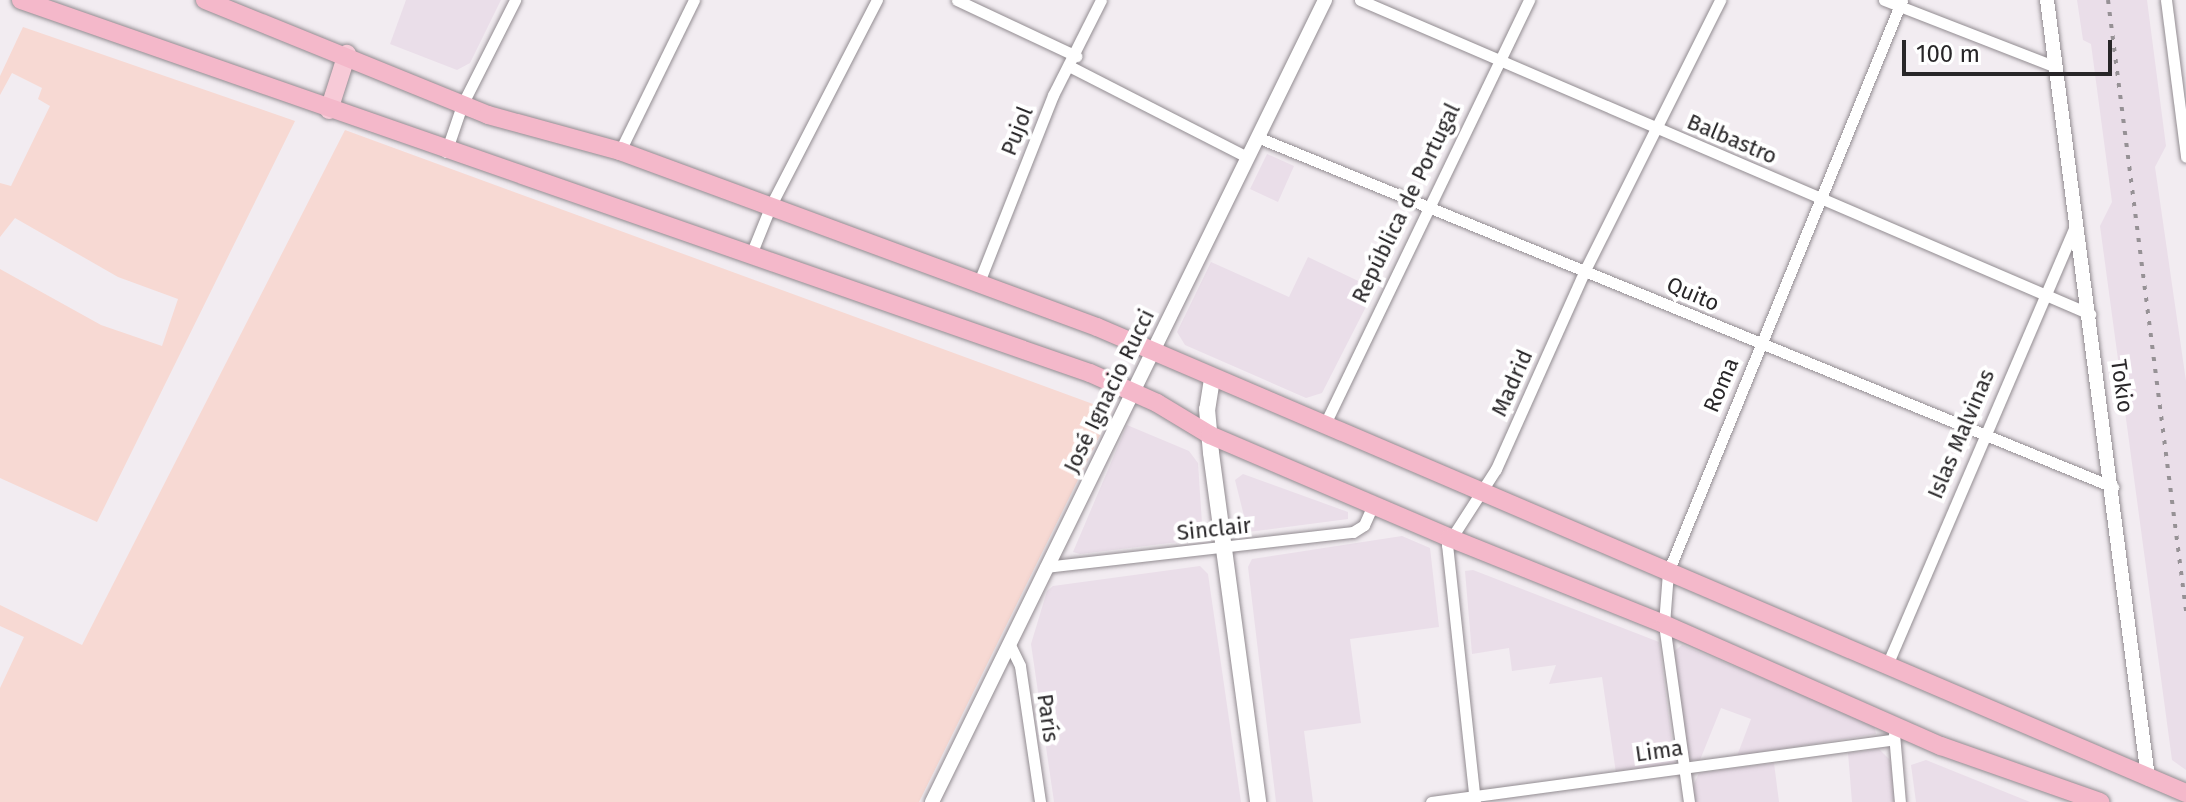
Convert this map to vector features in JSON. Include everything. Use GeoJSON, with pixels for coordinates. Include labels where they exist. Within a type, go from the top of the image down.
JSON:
{"type":"FeatureCollection","features":[{"type":"Feature","properties":{"kind":"highway"},"geometry":{"type":"LineString","coordinates":[[23,0],[446,152],[753,248],[1135,392],[1210,435],[1450,538],[1664,624],[1895,733],[2100,802]]}},
{"type":"Feature","properties":{"kind":"highway"},"geometry":{"type":"LineString","coordinates":[[205,0],[347,54],[462,105],[620,151],[979,282],[1154,350],[1212,379],[2186,793]]}},
{"type":"Feature","properties":{"kind":"main road"},"geometry":{"type":"LineString","coordinates":[[329,110],[347,54]]}},
{"type":"Feature","properties":{"kind":"main road"},"geometry":{"type":"LineString","coordinates":[[1212,379],[1210,435],[1258,802]]}},
{"type":"Feature","properties":{"kind":"street"},"geometry":{"type":"LineString","coordinates":[[446,152],[462,105],[515,0]]}},
{"type":"Feature","properties":{"kind":"street"},"geometry":{"type":"LineString","coordinates":[[620,151],[694,0]]}},
{"type":"Feature","properties":{"kind":"street"},"geometry":{"type":"LineString","coordinates":[[753,248],[771,205],[877,0]]}},
{"type":"Feature","properties":{"kind":"street"},"geometry":{"type":"LineString","coordinates":[[957,0],[1247,157]]}},
{"type":"Feature","properties":{"kind":"street","name":"Pujol"},"geometry":{"type":"LineString","coordinates":[[979,282],[1053,95],[1073,61],[1101,0]]}},
{"type":"Feature","properties":{"kind":"street","name":"José Ignacio Rucci"},"geometry":{"type":"LineString","coordinates":[[932,802],[1325,0]]}},
{"type":"Feature","properties":{"kind":"street","name":"Balbastro"},"geometry":{"type":"LineString","coordinates":[[1360,0],[2090,314]]}},
{"type":"Feature","properties":{"kind":"street","name":"República de Portugal"},"geometry":{"type":"LineString","coordinates":[[1324,426],[1529,0]]}},
{"type":"Feature","properties":{"kind":"street","name":"Madrid"},"geometry":{"type":"LineString","coordinates":[[1450,538],[1482,494],[1585,270],[1720,0]]}},
{"type":"Feature","properties":{"kind":"street"},"geometry":{"type":"LineString","coordinates":[[1884,0],[1901,3],[2056,67]]}},
{"type":"Feature","properties":{"kind":"street","name":"Tokio"},"geometry":{"type":"LineString","coordinates":[[2047,0],[2113,487],[2148,778]]}},
{"type":"Feature","properties":{"kind":"street"},"geometry":{"type":"LineString","coordinates":[[2166,0],[2182,83],[2186,157]]}},
{"type":"Feature","properties":{"kind":"street","name":"Roma"},"geometry":{"type":"LineString","coordinates":[[1689,802],[1664,624],[1668,572],[1901,3]]}},
{"type":"Feature","properties":{"kind":"street","name":"Quito"},"geometry":{"type":"LineString","coordinates":[[1257,137],[1428,209],[1585,270],[1981,437],[2113,487]]}},
{"type":"Feature","properties":{"kind":"street","name":"Islas Malvinas"},"geometry":{"type":"LineString","coordinates":[[1887,665],[1981,437],[2078,220]]}},
{"type":"Feature","properties":{"kind":"street","name":"Sinclair"},"geometry":{"type":"LineString","coordinates":[[1045,567],[1353,532],[1364,525],[1373,505]]}},
{"type":"Feature","properties":{"kind":"street"},"geometry":{"type":"LineString","coordinates":[[1450,538],[1446,555],[1474,799]]}},
{"type":"Feature","properties":{"kind":"street","name":"París"},"geometry":{"type":"LineString","coordinates":[[1009,643],[1020,666],[1040,802]]}},
{"type":"Feature","properties":{"kind":"street"},"geometry":{"type":"LineString","coordinates":[[1895,733],[1900,802]]}},
{"type":"Feature","properties":{"kind":"street","name":"Lima"},"geometry":{"type":"LineString","coordinates":[[1431,802],[1474,799],[1684,768],[1895,733]]}},
{"type":"Feature","properties":{"kind":"shaded area"},"geometry":{"type":"Polygon","coordinates":[[[406,0],[501,0],[470,63],[457,70],[390,44],[406,0]]]}},
{"type":"Feature","properties":{"kind":"shaded area"},"geometry":{"type":"Polygon","coordinates":[[[2077,0],[2147,0],[2166,146],[2155,167],[2186,381],[2186,770],[2172,760],[2100,226],[2112,202],[2091,44],[2083,40],[2077,0]]]}},
{"type":"Feature","properties":{"kind":"shaded area"},"geometry":{"type":"Polygon","coordinates":[[[23,27],[295,121],[97,522],[0,478],[0,269],[101,325],[162,346],[178,299],[118,277],[15,218],[0,237],[0,183],[11,186],[50,106],[38,99],[42,88],[12,73],[0,95],[0,76],[23,27]]]}},
{"type":"Feature","properties":{"kind":"shaded area"},"geometry":{"type":"Polygon","coordinates":[[[345,130],[1112,411],[919,802],[0,802],[0,688],[24,637],[0,626],[0,605],[82,645],[345,130]]]}},
{"type":"Feature","properties":{"kind":"shaded area"},"geometry":{"type":"Polygon","coordinates":[[[1267,154],[1294,166],[1278,202],[1250,189],[1267,154]]]}},
{"type":"Feature","properties":{"kind":"shaded area"},"geometry":{"type":"Polygon","coordinates":[[[1308,257],[1375,289],[1322,393],[1306,398],[1185,345],[1177,332],[1211,262],[1289,297],[1308,257]]]}},
{"type":"Feature","properties":{"kind":"shaded area"},"geometry":{"type":"Polygon","coordinates":[[[1127,425],[1189,451],[1198,463],[1203,539],[1080,554],[1073,552],[1127,425]]]}},
{"type":"Feature","properties":{"kind":"shaded area"},"geometry":{"type":"Polygon","coordinates":[[[1243,474],[1348,512],[1348,519],[1248,532],[1235,480],[1243,474]]]}},
{"type":"Feature","properties":{"kind":"shaded area"},"geometry":{"type":"Polygon","coordinates":[[[1402,536],[1430,548],[1439,627],[1350,639],[1361,723],[1304,731],[1313,802],[1276,802],[1248,567],[1252,559],[1402,536]]]}},
{"type":"Feature","properties":{"kind":"shaded area"},"geometry":{"type":"Polygon","coordinates":[[[1200,566],[1208,574],[1241,802],[1054,802],[1031,644],[1047,591],[1053,586],[1200,566]]]}},
{"type":"Feature","properties":{"kind":"shaded area"},"geometry":{"type":"Polygon","coordinates":[[[1473,570],[1659,642],[1675,763],[1616,773],[1602,677],[1549,684],[1556,665],[1512,671],[1509,648],[1472,654],[1465,571],[1473,570]]]}},
{"type":"Feature","properties":{"kind":"shaded area"},"geometry":{"type":"Polygon","coordinates":[[[1682,645],[1874,724],[1876,734],[1737,756],[1751,719],[1721,708],[1700,760],[1689,760],[1673,652],[1682,645]]]}},
{"type":"Feature","properties":{"kind":"shaded area"},"geometry":{"type":"Polygon","coordinates":[[[1879,749],[1890,760],[1896,802],[1852,802],[1848,753],[1879,749]]]}},
{"type":"Feature","properties":{"kind":"shaded area"},"geometry":{"type":"Polygon","coordinates":[[[1926,760],[2030,802],[1916,802],[1911,765],[1926,760]]]}},
{"type":"Feature","properties":{"kind":"shaded area"},"geometry":{"type":"Polygon","coordinates":[[[1774,763],[1779,802],[1694,802],[1692,788],[1699,773],[1774,763]]]}},
{"type":"Feature","properties":{"kind":"railway"},"geometry":{"type":"LineString","coordinates":[[2108,0],[2186,611]]}}]}
